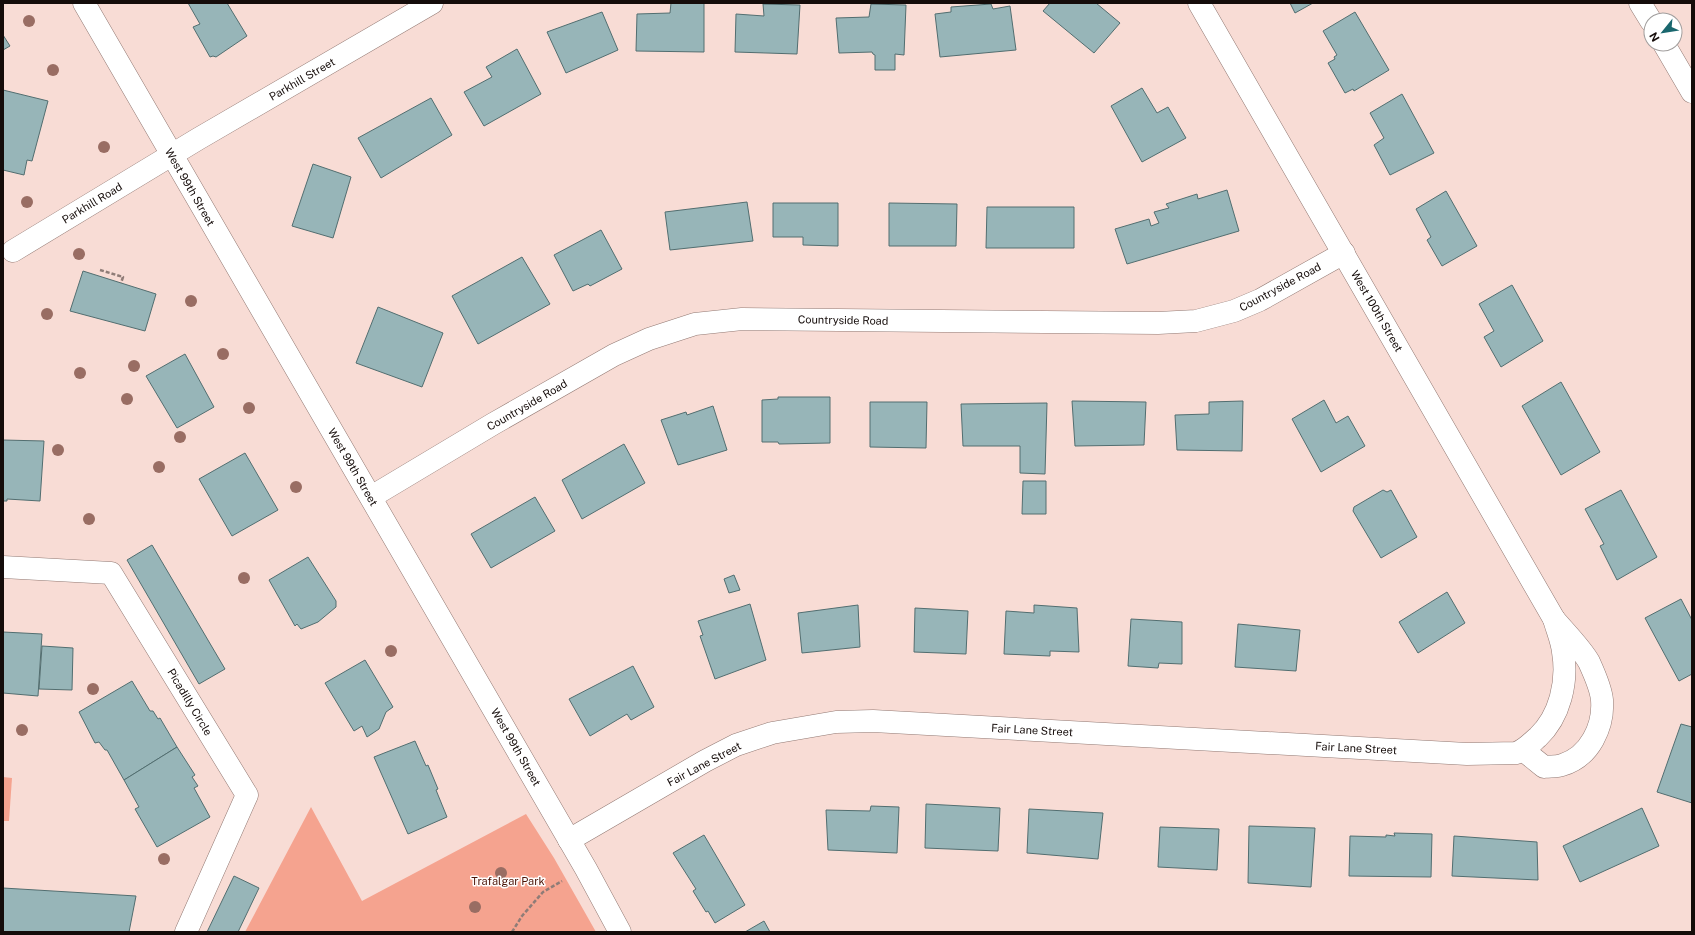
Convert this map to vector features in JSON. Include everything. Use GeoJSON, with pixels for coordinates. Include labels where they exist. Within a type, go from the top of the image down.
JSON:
{"type":"FeatureCollection","features":[{"type":"Feature","properties":{"kind":"street","name":"West 99th Street"},"geometry":{"type":"LineString","coordinates":[[84,3],[569,840],[620,932]]}},
{"type":"Feature","properties":{"kind":"street","name":"Parkhill Street"},"geometry":{"type":"LineString","coordinates":[[171,155],[432,3]]}},
{"type":"Feature","properties":{"kind":"street","name":"West 100th Street"},"geometry":{"type":"LineString","coordinates":[[1199,3],[1554,619],[1588,660],[1602,698],[1602,715],[1597,734],[1588,747],[1576,759],[1562,765],[1544,767],[1523,750],[1548,728],[1560,703],[1564,672],[1563,652],[1554,619]]}},
{"type":"Feature","properties":{"kind":"street"},"geometry":{"type":"LineString","coordinates":[[1640,3],[1645,12]]}},
{"type":"Feature","properties":{"kind":"street"},"geometry":{"type":"LineString","coordinates":[[1669,52],[1692,92]]}},
{"type":"Feature","properties":{"kind":"street","name":"Parkhill Road"},"geometry":{"type":"LineString","coordinates":[[13,251],[171,155]]}},
{"type":"Feature","properties":{"kind":"street","name":"Countryside Road"},"geometry":{"type":"LineString","coordinates":[[371,497],[496,422],[614,355],[649,339],[699,323],[742,319],[1158,323],[1196,320],[1234,311],[1260,300],[1344,253]]}},
{"type":"Feature","properties":{"kind":"street","name":"Picadilly Circle"},"geometry":{"type":"LineString","coordinates":[[3,566],[111,573],[247,795],[186,932]]}},
{"type":"Feature","properties":{"kind":"street","name":"Fair Lane Street"},"geometry":{"type":"LineString","coordinates":[[569,840],[699,764],[736,745],[772,733],[836,722],[884,722],[1467,754],[1516,753],[1523,750]]}},
{"type":"Feature","properties":{"kind":"path"},"geometry":{"type":"LineString","coordinates":[[100,270],[123,277],[121,283]]}},
{"type":"Feature","properties":{"kind":"path"},"geometry":{"type":"LineString","coordinates":[[512,932],[522,916],[542,892],[566,879]]}},
{"type":"Feature","properties":{"kind":"green space"},"geometry":{"type":"Polygon","coordinates":[[[3,777],[12,778],[9,821],[3,821],[3,777]]]}},
{"type":"Feature","properties":{"kind":"green space","name":"Trafalgar Park"},"geometry":{"type":"Polygon","coordinates":[[[311,807],[362,901],[526,814],[554,858],[596,932],[245,932],[311,807]]]}},
{"type":"Feature","properties":{"kind":"building"},"geometry":{"type":"Polygon","coordinates":[[[188,3],[227,3],[247,36],[216,57],[210,57],[193,27],[200,24],[188,3]]]}},
{"type":"Feature","properties":{"kind":"building"},"geometry":{"type":"Polygon","coordinates":[[[671,3],[704,3],[704,52],[636,51],[637,14],[670,13],[671,3]]]}},
{"type":"Feature","properties":{"kind":"building"},"geometry":{"type":"Polygon","coordinates":[[[1050,3],[1096,3],[1120,23],[1094,53],[1043,11],[1050,3]]]}},
{"type":"Feature","properties":{"kind":"building"},"geometry":{"type":"Polygon","coordinates":[[[1290,3],[1313,3],[1295,13],[1290,3]]]}},
{"type":"Feature","properties":{"kind":"building"},"geometry":{"type":"Polygon","coordinates":[[[763,4],[800,5],[797,54],[735,52],[736,14],[764,16],[763,4]]]}},
{"type":"Feature","properties":{"kind":"building"},"geometry":{"type":"Polygon","coordinates":[[[871,4],[906,5],[904,55],[895,54],[895,70],[875,70],[875,55],[872,52],[839,53],[836,18],[869,17],[871,4]]]}},
{"type":"Feature","properties":{"kind":"building"},"geometry":{"type":"Polygon","coordinates":[[[991,4],[993,9],[1010,6],[1016,50],[940,57],[935,14],[951,12],[951,7],[991,4]]]}},
{"type":"Feature","properties":{"kind":"building"},"geometry":{"type":"Polygon","coordinates":[[[602,12],[618,50],[566,73],[547,32],[602,12]]]}},
{"type":"Feature","properties":{"kind":"building"},"geometry":{"type":"Polygon","coordinates":[[[1355,12],[1389,70],[1354,91],[1353,89],[1345,93],[1328,63],[1335,59],[1334,57],[1337,55],[1323,31],[1355,12]]]}},
{"type":"Feature","properties":{"kind":"building"},"geometry":{"type":"Polygon","coordinates":[[[3,35],[10,46],[3,50],[3,35]]]}},
{"type":"Feature","properties":{"kind":"building"},"geometry":{"type":"Polygon","coordinates":[[[517,49],[541,94],[484,126],[464,92],[492,77],[486,67],[517,49]]]}},
{"type":"Feature","properties":{"kind":"building"},"geometry":{"type":"Polygon","coordinates":[[[1142,88],[1157,113],[1168,107],[1186,138],[1142,162],[1111,106],[1142,88]]]}},
{"type":"Feature","properties":{"kind":"building"},"geometry":{"type":"Polygon","coordinates":[[[3,90],[48,101],[32,161],[27,160],[24,175],[3,170],[3,90]]]}},
{"type":"Feature","properties":{"kind":"building"},"geometry":{"type":"Polygon","coordinates":[[[1402,94],[1434,153],[1390,175],[1374,145],[1384,138],[1370,113],[1402,94]]]}},
{"type":"Feature","properties":{"kind":"building"},"geometry":{"type":"Polygon","coordinates":[[[431,98],[452,135],[381,178],[358,138],[431,98]]]}},
{"type":"Feature","properties":{"kind":"building"},"geometry":{"type":"Polygon","coordinates":[[[313,164],[351,177],[333,238],[292,226],[313,164]]]}},
{"type":"Feature","properties":{"kind":"building"},"geometry":{"type":"Polygon","coordinates":[[[1227,190],[1239,231],[1127,264],[1115,229],[1149,219],[1151,226],[1159,223],[1154,212],[1169,208],[1166,204],[1197,194],[1198,199],[1227,190]]]}},
{"type":"Feature","properties":{"kind":"building"},"geometry":{"type":"Polygon","coordinates":[[[1446,191],[1477,246],[1442,266],[1427,240],[1431,237],[1416,209],[1446,191]]]}},
{"type":"Feature","properties":{"kind":"building"},"geometry":{"type":"Polygon","coordinates":[[[747,202],[753,241],[670,250],[665,212],[747,202]]]}},
{"type":"Feature","properties":{"kind":"building"},"geometry":{"type":"Polygon","coordinates":[[[773,203],[838,203],[838,246],[803,245],[803,237],[773,237],[773,203]]]}},
{"type":"Feature","properties":{"kind":"building"},"geometry":{"type":"Polygon","coordinates":[[[889,203],[957,204],[956,246],[889,246],[889,203]]]}},
{"type":"Feature","properties":{"kind":"building"},"geometry":{"type":"Polygon","coordinates":[[[987,207],[1074,207],[1074,248],[986,248],[987,207]]]}},
{"type":"Feature","properties":{"kind":"building"},"geometry":{"type":"Polygon","coordinates":[[[601,230],[622,269],[590,286],[588,284],[573,291],[554,255],[601,230]]]}},
{"type":"Feature","properties":{"kind":"building"},"geometry":{"type":"Polygon","coordinates":[[[522,257],[550,304],[478,344],[452,296],[522,257]]]}},
{"type":"Feature","properties":{"kind":"building"},"geometry":{"type":"Polygon","coordinates":[[[83,271],[156,294],[145,331],[70,311],[83,271]]]}},
{"type":"Feature","properties":{"kind":"building"},"geometry":{"type":"Polygon","coordinates":[[[1512,285],[1543,341],[1501,367],[1484,337],[1494,331],[1479,304],[1512,285]]]}},
{"type":"Feature","properties":{"kind":"building"},"geometry":{"type":"Polygon","coordinates":[[[378,307],[443,333],[422,387],[356,363],[378,307]]]}},
{"type":"Feature","properties":{"kind":"building"},"geometry":{"type":"Polygon","coordinates":[[[185,354],[214,407],[177,428],[146,376],[185,354]]]}},
{"type":"Feature","properties":{"kind":"building"},"geometry":{"type":"Polygon","coordinates":[[[1561,382],[1600,452],[1561,475],[1522,406],[1561,382]]]}},
{"type":"Feature","properties":{"kind":"building"},"geometry":{"type":"Polygon","coordinates":[[[778,397],[830,397],[830,443],[779,444],[778,442],[762,442],[762,400],[778,399],[778,397]]]}},
{"type":"Feature","properties":{"kind":"building"},"geometry":{"type":"Polygon","coordinates":[[[1324,400],[1336,423],[1348,416],[1365,446],[1321,472],[1292,419],[1324,400]]]}},
{"type":"Feature","properties":{"kind":"building"},"geometry":{"type":"Polygon","coordinates":[[[1072,401],[1146,402],[1144,445],[1075,446],[1072,401]]]}},
{"type":"Feature","properties":{"kind":"building"},"geometry":{"type":"Polygon","coordinates":[[[1243,401],[1242,451],[1177,450],[1175,415],[1209,414],[1209,402],[1243,401]]]}},
{"type":"Feature","properties":{"kind":"building"},"geometry":{"type":"Polygon","coordinates":[[[870,402],[927,402],[926,448],[870,447],[870,402]]]}},
{"type":"Feature","properties":{"kind":"building"},"geometry":{"type":"Polygon","coordinates":[[[1047,403],[1045,474],[1020,473],[1020,446],[963,446],[961,404],[1047,403]]]}},
{"type":"Feature","properties":{"kind":"building"},"geometry":{"type":"Polygon","coordinates":[[[713,406],[727,450],[678,465],[661,420],[686,412],[687,415],[713,406]]]}},
{"type":"Feature","properties":{"kind":"building"},"geometry":{"type":"Polygon","coordinates":[[[3,440],[44,441],[40,501],[7,499],[7,501],[3,501],[3,440]]]}},
{"type":"Feature","properties":{"kind":"building"},"geometry":{"type":"Polygon","coordinates":[[[624,444],[645,483],[582,519],[562,480],[624,444]]]}},
{"type":"Feature","properties":{"kind":"building"},"geometry":{"type":"Polygon","coordinates":[[[245,453],[278,510],[232,536],[199,479],[245,453]]]}},
{"type":"Feature","properties":{"kind":"building"},"geometry":{"type":"Polygon","coordinates":[[[1023,481],[1046,481],[1046,514],[1022,514],[1023,481]]]}},
{"type":"Feature","properties":{"kind":"building"},"geometry":{"type":"Polygon","coordinates":[[[1383,490],[1387,492],[1391,490],[1417,537],[1381,558],[1353,511],[1354,507],[1383,490]]]}},
{"type":"Feature","properties":{"kind":"building"},"geometry":{"type":"Polygon","coordinates":[[[1621,490],[1657,557],[1617,580],[1600,546],[1604,544],[1585,509],[1621,490]]]}},
{"type":"Feature","properties":{"kind":"building"},"geometry":{"type":"Polygon","coordinates":[[[535,497],[555,531],[491,568],[471,534],[535,497]]]}},
{"type":"Feature","properties":{"kind":"building"},"geometry":{"type":"Polygon","coordinates":[[[152,545],[225,669],[199,684],[127,560],[152,545]]]}},
{"type":"Feature","properties":{"kind":"building"},"geometry":{"type":"Polygon","coordinates":[[[308,557],[336,601],[336,607],[318,622],[301,629],[297,624],[295,626],[269,580],[308,557]]]}},
{"type":"Feature","properties":{"kind":"building"},"geometry":{"type":"Polygon","coordinates":[[[734,575],[740,590],[729,593],[724,579],[734,575]]]}},
{"type":"Feature","properties":{"kind":"building"},"geometry":{"type":"Polygon","coordinates":[[[1447,592],[1465,623],[1418,653],[1399,622],[1447,592]]]}},
{"type":"Feature","properties":{"kind":"building"},"geometry":{"type":"Polygon","coordinates":[[[1681,599],[1692,620],[1692,674],[1679,681],[1645,618],[1681,599]]]}},
{"type":"Feature","properties":{"kind":"building"},"geometry":{"type":"Polygon","coordinates":[[[750,604],[766,660],[715,679],[700,636],[703,635],[698,621],[750,604]]]}},
{"type":"Feature","properties":{"kind":"building"},"geometry":{"type":"Polygon","coordinates":[[[858,605],[860,647],[802,653],[798,613],[858,605]]]}},
{"type":"Feature","properties":{"kind":"building"},"geometry":{"type":"Polygon","coordinates":[[[1034,605],[1077,608],[1079,652],[1050,651],[1050,656],[1004,654],[1006,611],[1034,613],[1034,605]]]}},
{"type":"Feature","properties":{"kind":"building"},"geometry":{"type":"Polygon","coordinates":[[[915,608],[968,611],[966,654],[914,652],[915,608]]]}},
{"type":"Feature","properties":{"kind":"building"},"geometry":{"type":"Polygon","coordinates":[[[1131,619],[1182,622],[1182,664],[1159,663],[1158,668],[1128,666],[1131,619]]]}},
{"type":"Feature","properties":{"kind":"building"},"geometry":{"type":"Polygon","coordinates":[[[1238,624],[1300,630],[1296,671],[1235,667],[1238,624]]]}},
{"type":"Feature","properties":{"kind":"building"},"geometry":{"type":"Polygon","coordinates":[[[3,632],[42,634],[38,696],[3,693],[3,632]]]}},
{"type":"Feature","properties":{"kind":"building"},"geometry":{"type":"Polygon","coordinates":[[[42,646],[73,648],[72,690],[39,689],[42,646]]]}},
{"type":"Feature","properties":{"kind":"building"},"geometry":{"type":"Polygon","coordinates":[[[365,660],[393,707],[386,712],[379,729],[367,737],[362,726],[354,731],[325,683],[365,660]]]}},
{"type":"Feature","properties":{"kind":"building"},"geometry":{"type":"Polygon","coordinates":[[[633,666],[654,707],[631,720],[627,714],[590,736],[569,699],[633,666]]]}},
{"type":"Feature","properties":{"kind":"building"},"geometry":{"type":"Polygon","coordinates":[[[132,681],[150,711],[153,711],[158,719],[160,718],[177,747],[124,780],[107,750],[105,750],[99,742],[95,743],[79,712],[132,681]]]}},
{"type":"Feature","properties":{"kind":"building"},"geometry":{"type":"Polygon","coordinates":[[[1681,724],[1692,727],[1692,803],[1657,792],[1681,724]]]}},
{"type":"Feature","properties":{"kind":"building"},"geometry":{"type":"Polygon","coordinates":[[[415,741],[426,766],[428,765],[447,817],[408,834],[374,757],[415,741]]]}},
{"type":"Feature","properties":{"kind":"building"},"geometry":{"type":"Polygon","coordinates":[[[177,747],[195,775],[192,777],[198,786],[194,788],[210,817],[157,847],[135,809],[139,807],[124,780],[177,747]]]}},
{"type":"Feature","properties":{"kind":"building"},"geometry":{"type":"Polygon","coordinates":[[[926,804],[1000,808],[998,851],[925,848],[926,804]]]}},
{"type":"Feature","properties":{"kind":"building"},"geometry":{"type":"Polygon","coordinates":[[[871,806],[899,807],[897,853],[828,850],[826,810],[870,811],[871,806]]]}},
{"type":"Feature","properties":{"kind":"building"},"geometry":{"type":"Polygon","coordinates":[[[1642,808],[1659,846],[1580,882],[1563,846],[1642,808]]]}},
{"type":"Feature","properties":{"kind":"building"},"geometry":{"type":"Polygon","coordinates":[[[1029,809],[1103,813],[1098,859],[1027,853],[1029,809]]]}},
{"type":"Feature","properties":{"kind":"building"},"geometry":{"type":"Polygon","coordinates":[[[1249,826],[1315,828],[1311,887],[1248,883],[1249,826]]]}},
{"type":"Feature","properties":{"kind":"building"},"geometry":{"type":"Polygon","coordinates":[[[1160,827],[1219,829],[1217,870],[1158,867],[1160,827]]]}},
{"type":"Feature","properties":{"kind":"building"},"geometry":{"type":"Polygon","coordinates":[[[1394,833],[1432,834],[1431,877],[1349,876],[1350,836],[1386,837],[1386,835],[1395,836],[1394,833]]]}},
{"type":"Feature","properties":{"kind":"building"},"geometry":{"type":"Polygon","coordinates":[[[704,835],[745,905],[715,923],[693,891],[696,889],[673,853],[704,835]]]}},
{"type":"Feature","properties":{"kind":"building"},"geometry":{"type":"Polygon","coordinates":[[[1454,836],[1537,842],[1538,880],[1452,876],[1454,836]]]}},
{"type":"Feature","properties":{"kind":"building"},"geometry":{"type":"Polygon","coordinates":[[[234,876],[259,888],[238,932],[207,932],[234,876]]]}},
{"type":"Feature","properties":{"kind":"building"},"geometry":{"type":"Polygon","coordinates":[[[3,888],[136,896],[129,932],[3,932],[3,888]]]}},
{"type":"Feature","properties":{"kind":"building"},"geometry":{"type":"Polygon","coordinates":[[[764,921],[770,932],[745,932],[764,921]]]}}]}
